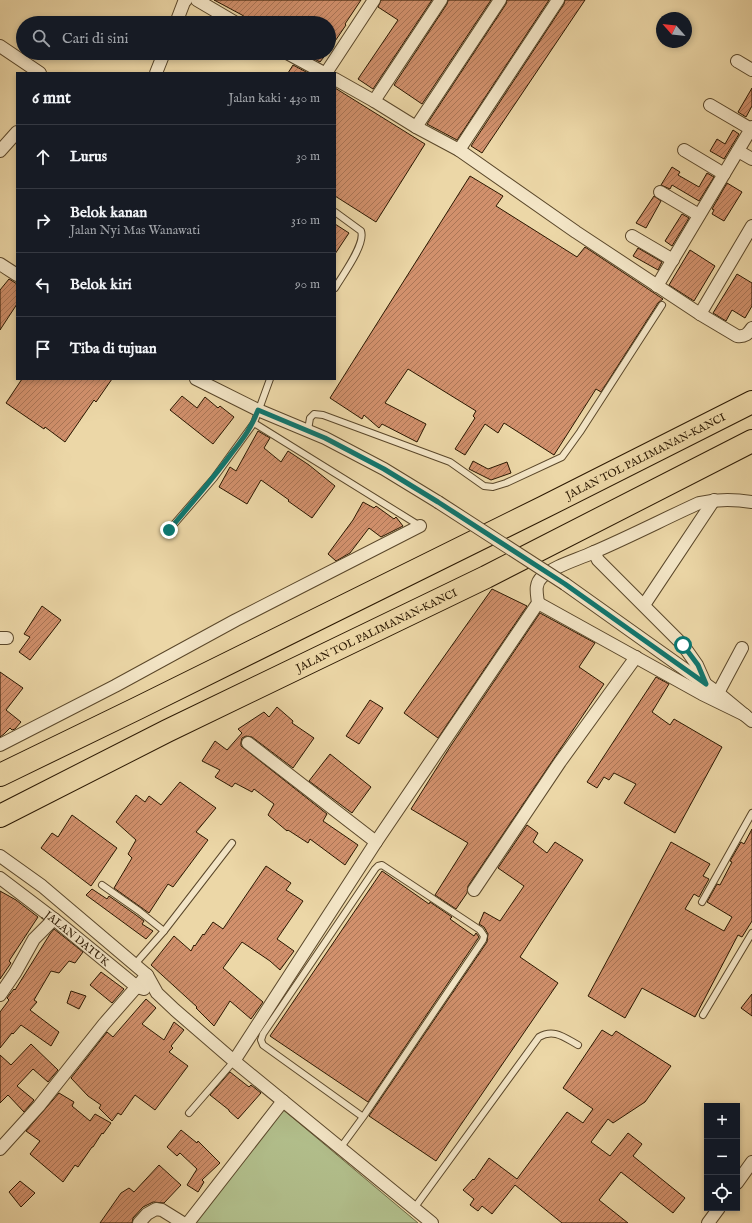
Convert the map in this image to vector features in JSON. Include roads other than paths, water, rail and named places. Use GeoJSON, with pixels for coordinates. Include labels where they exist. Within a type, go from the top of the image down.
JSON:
{"type":"FeatureCollection","features":[{"type":"Feature","properties":{"kind":"highway","name":"JALAN TOL PALIMANAN–KANCI"},"geometry":{"type":"LineString","coordinates":[[0,775],[487,536],[752,402]]}},
{"type":"Feature","properties":{"kind":"highway","name":"JALAN TOL PALIMANAN–KANCI"},"geometry":{"type":"LineString","coordinates":[[0,816],[167,731],[486,577],[752,442]]}},
{"type":"Feature","properties":{"kind":"street"},"geometry":{"type":"LineString","coordinates":[[179,16],[186,0]]}},
{"type":"Feature","properties":{"kind":"street"},"geometry":{"type":"LineString","coordinates":[[197,0],[224,16]]}},
{"type":"Feature","properties":{"kind":"street"},"geometry":{"type":"LineString","coordinates":[[336,57],[374,0]]}},
{"type":"Feature","properties":{"kind":"street"},"geometry":{"type":"LineString","coordinates":[[374,101],[441,0]]}},
{"type":"Feature","properties":{"kind":"street"},"geometry":{"type":"LineString","coordinates":[[416,127],[500,0]]}},
{"type":"Feature","properties":{"kind":"street"},"geometry":{"type":"LineString","coordinates":[[459,150],[558,0]]}},
{"type":"Feature","properties":{"kind":"street"},"geometry":{"type":"LineString","coordinates":[[0,46],[16,57]]}},
{"type":"Feature","properties":{"kind":"street"},"geometry":{"type":"LineString","coordinates":[[21,60],[39,72]]}},
{"type":"Feature","properties":{"kind":"street"},"geometry":{"type":"LineString","coordinates":[[156,72],[161,60]]}},
{"type":"Feature","properties":{"kind":"street"},"geometry":{"type":"LineString","coordinates":[[300,60],[323,72]]}},
{"type":"Feature","properties":{"kind":"street"},"geometry":{"type":"LineString","coordinates":[[326,72],[334,60]]}},
{"type":"Feature","properties":{"kind":"street"},"geometry":{"type":"LineString","coordinates":[[737,61],[752,70]]}},
{"type":"Feature","properties":{"kind":"street"},"geometry":{"type":"LineString","coordinates":[[336,80],[416,127],[459,150],[576,232],[700,314],[737,336],[742,337],[749,333],[752,328]]}},
{"type":"Feature","properties":{"kind":"street"},"geometry":{"type":"LineString","coordinates":[[657,286],[752,128],[710,105]]}},
{"type":"Feature","properties":{"kind":"street"},"geometry":{"type":"LineString","coordinates":[[0,151],[16,133]]}},
{"type":"Feature","properties":{"kind":"street"},"geometry":{"type":"LineString","coordinates":[[684,150],[724,174]]}},
{"type":"Feature","properties":{"kind":"street"},"geometry":{"type":"LineString","coordinates":[[738,151],[752,159]]}},
{"type":"Feature","properties":{"kind":"street"},"geometry":{"type":"LineString","coordinates":[[660,192],[699,216]]}},
{"type":"Feature","properties":{"kind":"street"},"geometry":{"type":"LineString","coordinates":[[700,314],[752,226]]}},
{"type":"Feature","properties":{"kind":"street"},"geometry":{"type":"LineString","coordinates":[[632,236],[673,260]]}},
{"type":"Feature","properties":{"kind":"street"},"geometry":{"type":"LineString","coordinates":[[0,264],[16,274]]}},
{"type":"Feature","properties":{"kind":"street"},"geometry":{"type":"LineString","coordinates":[[198,380],[258,410],[308,430],[384,469],[438,502],[565,584],[706,684],[748,718]]}},
{"type":"Feature","properties":{"kind":"street"},"geometry":{"type":"LineString","coordinates":[[234,1061],[376,842],[538,603],[536,592],[537,585],[541,578],[554,569],[699,503],[727,499],[752,502]]}},
{"type":"Feature","properties":{"kind":"street"},"geometry":{"type":"LineString","coordinates":[[644,605],[714,500]]}},
{"type":"Feature","properties":{"kind":"street"},"geometry":{"type":"LineString","coordinates":[[0,745],[115,686],[236,620],[420,526]]}},
{"type":"Feature","properties":{"kind":"street"},"geometry":{"type":"LineString","coordinates":[[594,552],[598,560],[683,645],[698,665],[706,684]]}},
{"type":"Feature","properties":{"kind":"street"},"geometry":{"type":"LineString","coordinates":[[538,603],[748,718]]}},
{"type":"Feature","properties":{"kind":"street"},"geometry":{"type":"LineString","coordinates":[[718,693],[742,648]]}},
{"type":"Feature","properties":{"kind":"street"},"geometry":{"type":"LineString","coordinates":[[474,890],[560,762],[636,657]]}},
{"type":"Feature","properties":{"kind":"street"},"geometry":{"type":"LineString","coordinates":[[248,743],[376,842]]}},
{"type":"Feature","properties":{"kind":"street"},"geometry":{"type":"LineString","coordinates":[[0,856],[42,886],[135,964],[147,975],[157,993],[234,1061],[432,1223]]}},
{"type":"Feature","properties":{"kind":"street","name":"JALAN DATUK"},"geometry":{"type":"LineString","coordinates":[[0,878],[54,919],[137,986],[157,993]]}},
{"type":"Feature","properties":{"kind":"street"},"geometry":{"type":"LineString","coordinates":[[0,995],[15,973],[34,939],[54,919]]}},
{"type":"Feature","properties":{"kind":"street"},"geometry":{"type":"LineString","coordinates":[[0,1149],[39,1106],[104,1024],[147,975]]}},
{"type":"Feature","properties":{"kind":"street"},"geometry":{"type":"LineString","coordinates":[[188,1223],[283,1100]]}},
{"type":"Feature","properties":{"kind":"street"},"geometry":{"type":"LineString","coordinates":[[740,1179],[752,1162]]}},
{"type":"Feature","properties":{"kind":"street"},"geometry":{"type":"LineString","coordinates":[[139,1223],[152,1210],[159,1209],[183,1223]]}},
{"type":"Feature","properties":{"kind":"street"},"geometry":{"type":"LineString","coordinates":[[708,1223],[717,1211]]}},
{"type":"Feature","properties":{"kind":"lane"},"geometry":{"type":"LineString","coordinates":[[336,213],[361,231],[362,236],[359,247],[336,286]]}},
{"type":"Feature","properties":{"kind":"lane"},"geometry":{"type":"LineString","coordinates":[[308,430],[310,418],[314,414],[322,415],[450,462],[484,486],[493,487],[506,483],[562,457],[580,432],[662,305]]}},
{"type":"Feature","properties":{"kind":"lane"},"geometry":{"type":"LineString","coordinates":[[169,530],[214,478],[254,423],[270,380]]}},
{"type":"Feature","properties":{"kind":"lane"},"geometry":{"type":"LineString","coordinates":[[254,423],[420,526]]}},
{"type":"Feature","properties":{"kind":"lane"},"geometry":{"type":"LineString","coordinates":[[702,902],[752,814]]}},
{"type":"Feature","properties":{"kind":"lane"},"geometry":{"type":"LineString","coordinates":[[135,964],[164,931],[232,842]]}},
{"type":"Feature","properties":{"kind":"lane"},"geometry":{"type":"LineString","coordinates":[[341,1147],[363,1117],[483,940],[484,936],[480,930],[382,865],[378,866],[263,1034],[261,1040],[264,1045],[363,1117]]}},
{"type":"Feature","properties":{"kind":"lane"},"geometry":{"type":"LineString","coordinates":[[102,885],[164,931]]}},
{"type":"Feature","properties":{"kind":"lane"},"geometry":{"type":"LineString","coordinates":[[702,1015],[752,933]]}},
{"type":"Feature","properties":{"kind":"lane"},"geometry":{"type":"LineString","coordinates":[[415,1208],[539,1037],[545,1033],[552,1033],[562,1036],[578,1045]]}},
{"type":"Feature","properties":{"kind":"lane"},"geometry":{"type":"LineString","coordinates":[[190,1113],[234,1061]]}}]}
